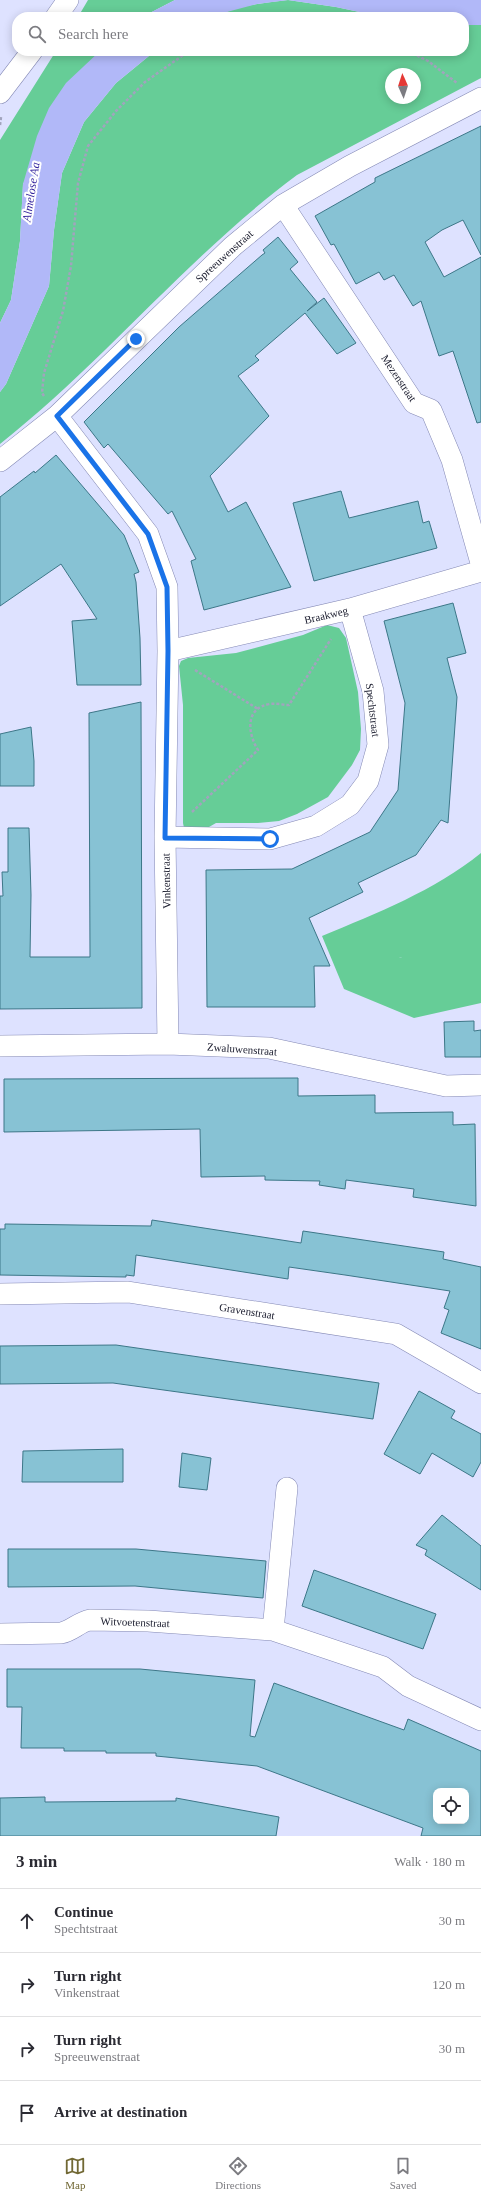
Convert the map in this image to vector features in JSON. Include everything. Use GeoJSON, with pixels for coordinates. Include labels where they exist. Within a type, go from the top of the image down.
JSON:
{"type":"FeatureCollection","features":[{"type":"Feature","properties":{"kind":"street"},"geometry":{"type":"LineString","coordinates":[[60,12],[68,0]]}},
{"type":"Feature","properties":{"kind":"street"},"geometry":{"type":"LineString","coordinates":[[0,92],[28,56]]}},
{"type":"Feature","properties":{"kind":"street","name":"Spreeuwenstraat"},"geometry":{"type":"LineString","coordinates":[[0,461],[57,416],[233,246],[283,205],[350,166],[477,101]]}},
{"type":"Feature","properties":{"kind":"street","name":"Mezenstraat"},"geometry":{"type":"LineString","coordinates":[[283,205],[414,403],[431,410],[452,460],[481,563]]}},
{"type":"Feature","properties":{"kind":"street","name":"Vinkenstraat"},"geometry":{"type":"LineString","coordinates":[[57,416],[148,534],[167,587],[168,651],[165,838],[168,1044]]}},
{"type":"Feature","properties":{"kind":"street","name":"Braakweg"},"geometry":{"type":"LineString","coordinates":[[168,651],[350,609],[481,571]]}},
{"type":"Feature","properties":{"kind":"street","name":"Spechtstraat"},"geometry":{"type":"LineString","coordinates":[[165,838],[270,839],[316,826],[350,805],[368,781],[378,745],[372,691],[350,609]]}},
{"type":"Feature","properties":{"kind":"street","name":"Zwaluwenstraat"},"geometry":{"type":"LineString","coordinates":[[0,1046],[168,1044],[269,1048],[446,1086],[481,1085]]}},
{"type":"Feature","properties":{"kind":"street","name":"Gravenstraat"},"geometry":{"type":"LineString","coordinates":[[0,1294],[128,1292],[396,1334],[481,1382]]}},
{"type":"Feature","properties":{"kind":"street"},"geometry":{"type":"LineString","coordinates":[[273,1630],[287,1488]]}},
{"type":"Feature","properties":{"kind":"street","name":"Witvoetenstraat"},"geometry":{"type":"LineString","coordinates":[[0,1634],[61,1633],[71,1631],[84,1621],[90,1620],[273,1630],[383,1667],[408,1686],[481,1720]]}},
{"type":"Feature","properties":{"kind":"path"},"geometry":{"type":"LineString","coordinates":[[57,416],[42,393],[44,373],[63,311],[71,266],[78,183],[88,146],[116,110],[145,82],[182,56]]}},
{"type":"Feature","properties":{"kind":"path"},"geometry":{"type":"LineString","coordinates":[[416,56],[453,78],[477,101]]}},
{"type":"Feature","properties":{"kind":"path"},"geometry":{"type":"LineString","coordinates":[[165,838],[258,750],[249,730],[251,719],[258,709],[270,704],[289,705],[350,609]]}},
{"type":"Feature","properties":{"kind":"path"},"geometry":{"type":"LineString","coordinates":[[168,651],[258,709]]}},
{"type":"Feature","properties":{"kind":"green space"},"geometry":{"type":"Polygon","coordinates":[[[88,0],[175,0],[152,12],[81,12],[88,0]]]}},
{"type":"Feature","properties":{"kind":"green space"},"geometry":{"type":"Polygon","coordinates":[[[288,0],[360,12],[226,12],[241,7],[288,0]]]}},
{"type":"Feature","properties":{"kind":"green space"},"geometry":{"type":"Polygon","coordinates":[[[469,25],[481,25],[481,78],[297,175],[220,239],[183,273],[76,378],[0,444],[0,392],[6,384],[49,286],[54,230],[62,173],[84,122],[116,83],[149,56],[469,56],[469,25]]]}},
{"type":"Feature","properties":{"kind":"green space"},"geometry":{"type":"Polygon","coordinates":[[[53,56],[97,56],[23,184],[20,241],[11,300],[0,323],[0,140],[53,56]]]}},
{"type":"Feature","properties":{"kind":"green space"},"geometry":{"type":"Polygon","coordinates":[[[327,625],[339,628],[346,638],[358,692],[361,729],[360,750],[352,765],[328,797],[297,814],[279,821],[258,823],[216,823],[202,831],[184,828],[183,705],[179,666],[181,661],[188,658],[236,653],[303,635],[327,625]]]}},
{"type":"Feature","properties":{"kind":"green space"},"geometry":{"type":"Polygon","coordinates":[[[481,853],[481,1003],[414,1018],[344,989],[322,936],[384,910],[425,890],[463,867],[481,853]]]}},
{"type":"Feature","properties":{"kind":"water"},"geometry":{"type":"Polygon","coordinates":[[[175,0],[288,0],[257,4],[227,12],[152,12],[175,0]]]}},
{"type":"Feature","properties":{"kind":"water"},"geometry":{"type":"Polygon","coordinates":[[[288,0],[481,0],[481,25],[469,25],[469,12],[360,12],[288,0]]]}},
{"type":"Feature","properties":{"kind":"water","name":"Almelose Aa"},"geometry":{"type":"Polygon","coordinates":[[[95,56],[149,56],[116,83],[84,122],[62,173],[54,230],[49,286],[6,384],[0,392],[0,323],[11,300],[20,241],[23,184],[37,136],[49,108],[66,83],[95,56]]]}},
{"type":"Feature","properties":{"kind":"building"},"geometry":{"type":"Polygon","coordinates":[[[481,126],[481,255],[463,220],[442,230],[425,242],[444,277],[481,257],[481,422],[477,423],[453,351],[439,356],[421,301],[413,306],[394,275],[384,280],[379,272],[356,284],[334,244],[331,245],[315,216],[375,182],[375,178],[481,126]]]}},
{"type":"Feature","properties":{"kind":"building"},"geometry":{"type":"Polygon","coordinates":[[[278,237],[298,262],[290,269],[317,302],[307,311],[324,298],[356,343],[337,354],[305,313],[255,356],[259,360],[238,376],[269,416],[210,476],[228,512],[246,502],[291,587],[204,610],[191,561],[196,559],[172,511],[168,514],[108,444],[104,448],[84,422],[179,327],[265,253],[263,250],[278,237]]]}},
{"type":"Feature","properties":{"kind":"building"},"geometry":{"type":"Polygon","coordinates":[[[56,455],[124,535],[139,572],[134,574],[136,582],[140,638],[141,685],[77,685],[72,621],[97,619],[61,564],[0,606],[0,497],[34,471],[35,473],[56,455]]]}},
{"type":"Feature","properties":{"kind":"building"},"geometry":{"type":"Polygon","coordinates":[[[341,491],[349,518],[418,501],[423,523],[429,521],[437,548],[314,581],[293,503],[341,491]]]}},
{"type":"Feature","properties":{"kind":"building"},"geometry":{"type":"Polygon","coordinates":[[[453,603],[466,653],[447,658],[457,697],[448,823],[441,820],[416,855],[358,883],[363,892],[309,918],[330,966],[314,966],[315,1007],[207,1007],[206,870],[292,869],[370,832],[398,790],[405,703],[384,621],[453,603]]]}},
{"type":"Feature","properties":{"kind":"building"},"geometry":{"type":"Polygon","coordinates":[[[141,702],[142,1008],[0,1009],[0,896],[3,896],[2,872],[8,872],[8,828],[29,828],[31,895],[30,957],[90,957],[89,713],[141,702]]]}},
{"type":"Feature","properties":{"kind":"building"},"geometry":{"type":"Polygon","coordinates":[[[31,727],[34,761],[34,786],[0,786],[0,734],[31,727]]]}},
{"type":"Feature","properties":{"kind":"building"},"geometry":{"type":"Polygon","coordinates":[[[474,1021],[474,1031],[481,1030],[481,1057],[445,1057],[444,1022],[474,1021]]]}},
{"type":"Feature","properties":{"kind":"building"},"geometry":{"type":"Polygon","coordinates":[[[298,1078],[298,1096],[375,1095],[375,1113],[453,1112],[453,1125],[475,1124],[476,1206],[413,1197],[414,1189],[346,1180],[345,1189],[319,1185],[320,1181],[265,1180],[265,1176],[201,1177],[200,1129],[4,1132],[4,1079],[298,1078]]]}},
{"type":"Feature","properties":{"kind":"building"},"geometry":{"type":"Polygon","coordinates":[[[152,1220],[301,1243],[303,1231],[444,1252],[443,1259],[481,1267],[481,1349],[441,1333],[449,1310],[444,1308],[450,1291],[289,1267],[288,1279],[136,1255],[134,1276],[0,1275],[0,1229],[5,1229],[5,1224],[151,1226],[152,1220]]]}},
{"type":"Feature","properties":{"kind":"building"},"geometry":{"type":"Polygon","coordinates":[[[116,1345],[379,1383],[373,1419],[113,1383],[0,1384],[0,1346],[116,1345]]]}},
{"type":"Feature","properties":{"kind":"building"},"geometry":{"type":"Polygon","coordinates":[[[419,1391],[455,1411],[451,1418],[481,1434],[481,1462],[473,1477],[432,1453],[420,1474],[384,1454],[419,1391]]]}},
{"type":"Feature","properties":{"kind":"building"},"geometry":{"type":"Polygon","coordinates":[[[123,1449],[123,1482],[22,1482],[23,1451],[123,1449]]]}},
{"type":"Feature","properties":{"kind":"building"},"geometry":{"type":"Polygon","coordinates":[[[182,1453],[211,1458],[207,1490],[179,1487],[182,1453]]]}},
{"type":"Feature","properties":{"kind":"building"},"geometry":{"type":"Polygon","coordinates":[[[442,1515],[481,1546],[481,1590],[425,1555],[427,1550],[416,1545],[442,1515]]]}},
{"type":"Feature","properties":{"kind":"building"},"geometry":{"type":"Polygon","coordinates":[[[8,1549],[136,1549],[266,1561],[263,1598],[135,1586],[8,1587],[8,1549]]]}},
{"type":"Feature","properties":{"kind":"building"},"geometry":{"type":"Polygon","coordinates":[[[314,1570],[436,1614],[423,1649],[302,1606],[314,1570]]]}},
{"type":"Feature","properties":{"kind":"building"},"geometry":{"type":"Polygon","coordinates":[[[7,1669],[140,1669],[255,1680],[250,1736],[255,1737],[274,1683],[404,1730],[408,1719],[481,1751],[481,1836],[421,1836],[423,1828],[257,1766],[156,1756],[156,1753],[106,1753],[106,1751],[64,1751],[64,1748],[21,1748],[22,1707],[7,1707],[7,1669]]]}},
{"type":"Feature","properties":{"kind":"building"},"geometry":{"type":"Polygon","coordinates":[[[45,1797],[45,1802],[176,1801],[176,1798],[279,1817],[276,1836],[0,1836],[0,1798],[45,1797]]]}},
{"type":"Feature","properties":{"kind":"route"},"geometry":{"type":"LineString","coordinates":[[136,339],[57,416],[148,534],[167,587],[168,651],[165,838],[270,839]]}}]}
